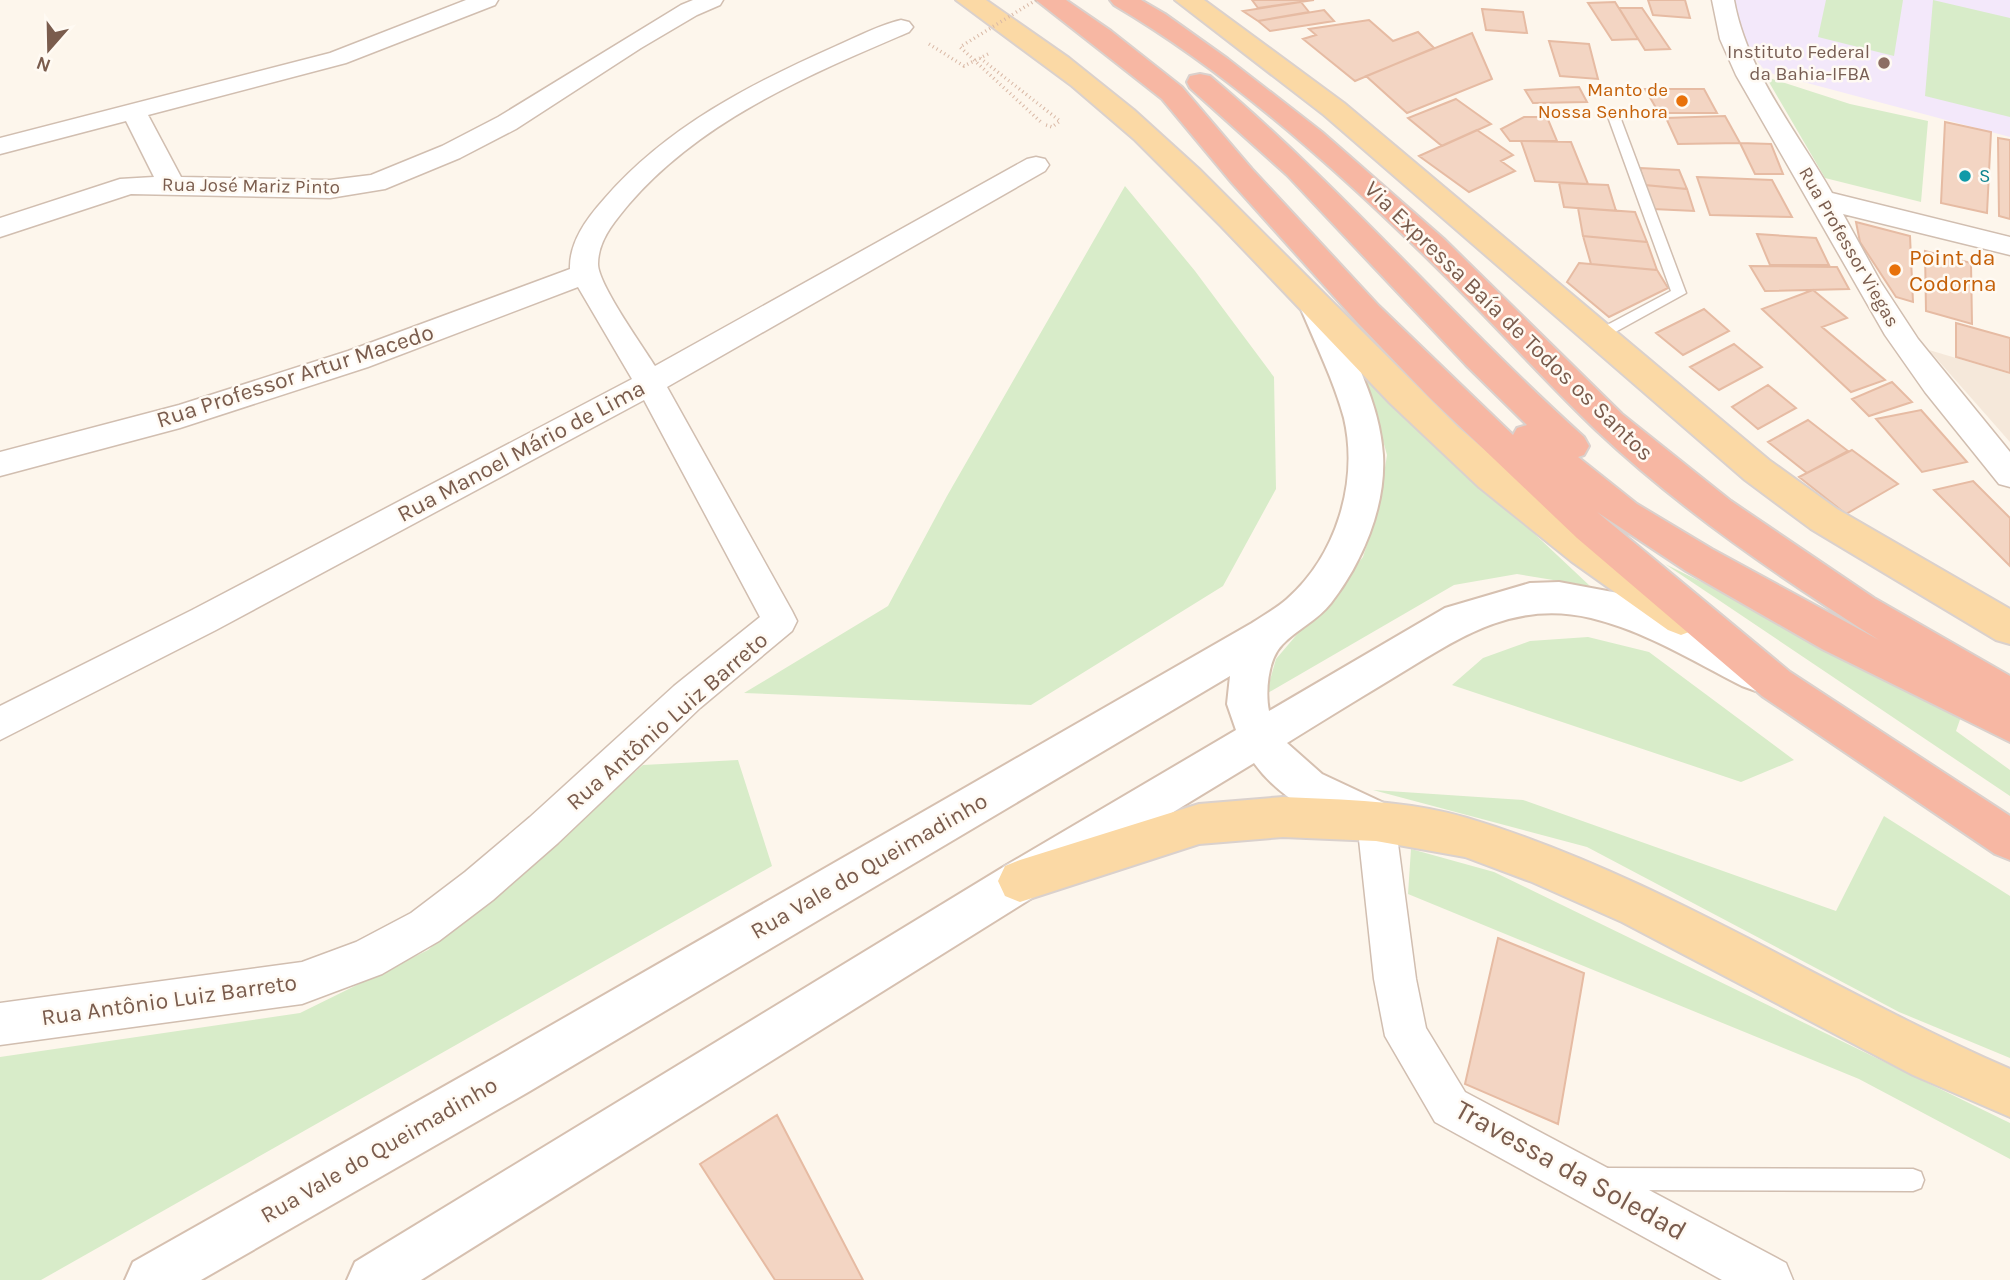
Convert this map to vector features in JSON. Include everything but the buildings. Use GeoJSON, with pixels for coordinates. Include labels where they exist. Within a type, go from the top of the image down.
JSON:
{"type":"FeatureCollection","features":[{"type":"Feature","properties":{"kind":"highway"},"geometry":{"type":"LineString","coordinates":[[1049,0],[1102,37],[1172,93],[1288,194],[1517,426],[1624,514],[1699,560],[1836,637],[2010,724]]}},
{"type":"Feature","properties":{"kind":"highway"},"geometry":{"type":"LineString","coordinates":[[1089,0],[1203,84],[1287,157],[1486,367],[1553,429],[1605,474],[1780,604]]}},
{"type":"Feature","properties":{"kind":"highway","name":"Via Expressa Baía de Todos os Santos"},"geometry":{"type":"LineString","coordinates":[[1123,0],[1165,25],[1228,71],[1396,209],[1556,372],[1629,439],[1719,511],[1811,577],[1944,660],[2010,696]]}},
{"type":"Feature","properties":{"kind":"highway"},"geometry":{"type":"LineString","coordinates":[[1172,93],[1312,254],[1442,389],[1590,528],[1776,684],[2010,840]]}},
{"type":"Feature","properties":{"kind":"main road"},"geometry":{"type":"LineString","coordinates":[[969,0],[1087,85],[1145,134],[1424,414],[1512,494],[1587,555],[1776,684]]}},
{"type":"Feature","properties":{"kind":"main road"},"geometry":{"type":"LineString","coordinates":[[1188,0],[1334,109],[1757,470],[1824,519],[2010,628]]}},
{"type":"Feature","properties":{"kind":"main road"},"geometry":{"type":"LineString","coordinates":[[1214,18],[1351,154],[1396,209]]}},
{"type":"Feature","properties":{"kind":"main road"},"geometry":{"type":"LineString","coordinates":[[1020,881],[1199,824],[1283,817],[1376,821],[1465,837],[1542,865],[1638,907],[1930,1058],[2010,1093]]}},
{"type":"Feature","properties":{"kind":"street"},"geometry":{"type":"LineString","coordinates":[[0,146],[259,81],[338,58],[487,0]]}},
{"type":"Feature","properties":{"kind":"street","name":"Rua Professor Viegas"},"geometry":{"type":"LineString","coordinates":[[1723,0],[1730,36],[1742,63],[1897,331],[2010,474]]}},
{"type":"Feature","properties":{"kind":"street","name":"Rua José Mariz Pinto"},"geometry":{"type":"LineString","coordinates":[[0,228],[129,185],[330,189],[376,183],[452,152],[507,123],[691,3]]}},
{"type":"Feature","properties":{"kind":"street"},"geometry":{"type":"LineString","coordinates":[[585,274],[586,251],[596,227],[615,202],[653,164],[733,107],[801,70],[901,27]]}},
{"type":"Feature","properties":{"kind":"street"},"geometry":{"type":"LineString","coordinates":[[132,111],[171,184]]}},
{"type":"Feature","properties":{"kind":"street","name":"Rua Manoel Mário de Lima"},"geometry":{"type":"LineString","coordinates":[[0,724],[216,614],[649,383],[1035,164]]}},
{"type":"Feature","properties":{"kind":"street"},"geometry":{"type":"LineString","coordinates":[[1823,200],[2010,246]]}},
{"type":"Feature","properties":{"kind":"street","name":"Rua Antônio Luiz Barreto"},"geometry":{"type":"LineString","coordinates":[[0,1024],[302,983],[367,959],[425,927],[479,886],[544,830],[687,697],[780,621],[649,383],[585,274]]}},
{"type":"Feature","properties":{"kind":"street","name":"Rua Professor Artur Macedo"},"geometry":{"type":"LineString","coordinates":[[0,464],[180,416],[358,359],[585,274]]}},
{"type":"Feature","properties":{"kind":"street","name":"Rua Vale do Queimadinho"},"geometry":{"type":"LineString","coordinates":[[151,1280],[513,1074],[1266,635],[1301,610],[1325,580],[1348,544],[1358,512],[1365,471],[1364,434],[1346,378],[1317,309]]}},
{"type":"Feature","properties":{"kind":"street"},"geometry":{"type":"LineString","coordinates":[[373,1280],[1020,881],[1458,619],[1532,598],[1568,599],[1610,608],[1657,625],[1776,684]]}},
{"type":"Feature","properties":{"kind":"street"},"geometry":{"type":"LineString","coordinates":[[1266,635],[1250,671],[1247,694],[1249,717],[1274,760],[1298,783],[1324,799],[1376,821]]}},
{"type":"Feature","properties":{"kind":"street","name":"Travessa da Soledad"},"geometry":{"type":"LineString","coordinates":[[1376,821],[1395,979],[1406,1036],[1450,1107],[1769,1280]]}},
{"type":"Feature","properties":{"kind":"lane"},"geometry":{"type":"LineString","coordinates":[[1599,336],[1679,293],[1613,114]]}},
{"type":"Feature","properties":{"kind":"lane"},"geometry":{"type":"LineString","coordinates":[[1581,1178],[1913,1180]]}},
{"type":"Feature","properties":{"kind":"path"},"geometry":{"type":"LineString","coordinates":[[979,58],[1060,121],[1052,127],[1044,124],[960,47],[1036,0]]}},
{"type":"Feature","properties":{"kind":"path"},"geometry":{"type":"LineString","coordinates":[[901,27],[964,66],[990,53],[969,36]]}},
{"type":"Feature","properties":{"kind":"shaded area","name":"Instituto Federal da Bahia-IFBA"},"geometry":{"type":"Polygon","coordinates":[[[1734,0],[2010,0],[2010,137],[1766,72],[1741,41],[1734,0]]]}},
{"type":"Feature","properties":{"kind":"shaded area"},"geometry":{"type":"Polygon","coordinates":[[[1929,350],[2010,374],[2010,442],[1929,350]]]}},
{"type":"Feature","properties":{"kind":"green space"},"geometry":{"type":"Polygon","coordinates":[[[1826,0],[1903,0],[1894,56],[1818,37],[1826,0]]]}},
{"type":"Feature","properties":{"kind":"green space"},"geometry":{"type":"Polygon","coordinates":[[[1933,0],[2010,18],[2010,117],[1925,96],[1933,0]]]}},
{"type":"Feature","properties":{"kind":"green space"},"geometry":{"type":"Polygon","coordinates":[[[1766,77],[1850,104],[1928,121],[1921,202],[1825,178],[1766,77]]]}},
{"type":"Feature","properties":{"kind":"green space"},"geometry":{"type":"Polygon","coordinates":[[[1125,186],[1195,271],[1274,377],[1276,489],[1223,586],[1031,705],[744,693],[888,606],[947,496],[1125,186]]]}},
{"type":"Feature","properties":{"kind":"green space"},"geometry":{"type":"Polygon","coordinates":[[[1365,375],[1590,586],[1517,574],[1454,585],[1266,694],[1276,659],[1363,557],[1379,506],[1387,455],[1365,375]]]}},
{"type":"Feature","properties":{"kind":"green space"},"geometry":{"type":"Polygon","coordinates":[[[1665,564],[1963,711],[1956,731],[2010,770],[2010,796],[1665,564]]]}},
{"type":"Feature","properties":{"kind":"green space"},"geometry":{"type":"Polygon","coordinates":[[[1588,637],[1649,652],[1794,760],[1741,782],[1452,685],[1483,658],[1530,641],[1588,637]]]}},
{"type":"Feature","properties":{"kind":"green space"},"geometry":{"type":"Polygon","coordinates":[[[738,760],[772,866],[41,1280],[0,1280],[0,1057],[300,1013],[428,950],[643,765],[738,760]]]}},
{"type":"Feature","properties":{"kind":"green space"},"geometry":{"type":"Polygon","coordinates":[[[1373,790],[1523,800],[1836,911],[1884,816],[2010,896],[2010,1058],[1899,1012],[1587,847],[1373,790]]]}},
{"type":"Feature","properties":{"kind":"green space"},"geometry":{"type":"Polygon","coordinates":[[[1411,849],[1494,872],[2010,1123],[2010,1159],[1859,1079],[1408,894],[1411,849]]]}},
{"type":"Feature","properties":{"kind":"place","name":"Instituto Federal da Bahia-IFBA"},"geometry":{"type":"Point","coordinates":[1884,63]}},
{"type":"Feature","properties":{"kind":"place","name":"Manto de Nossa Senhora"},"geometry":{"type":"Point","coordinates":[1682,101]}},
{"type":"Feature","properties":{"kind":"place","name":"S"},"geometry":{"type":"Point","coordinates":[1965,176]}},
{"type":"Feature","properties":{"kind":"place","name":"Point da Codorna"},"geometry":{"type":"Point","coordinates":[1895,270]}}]}
